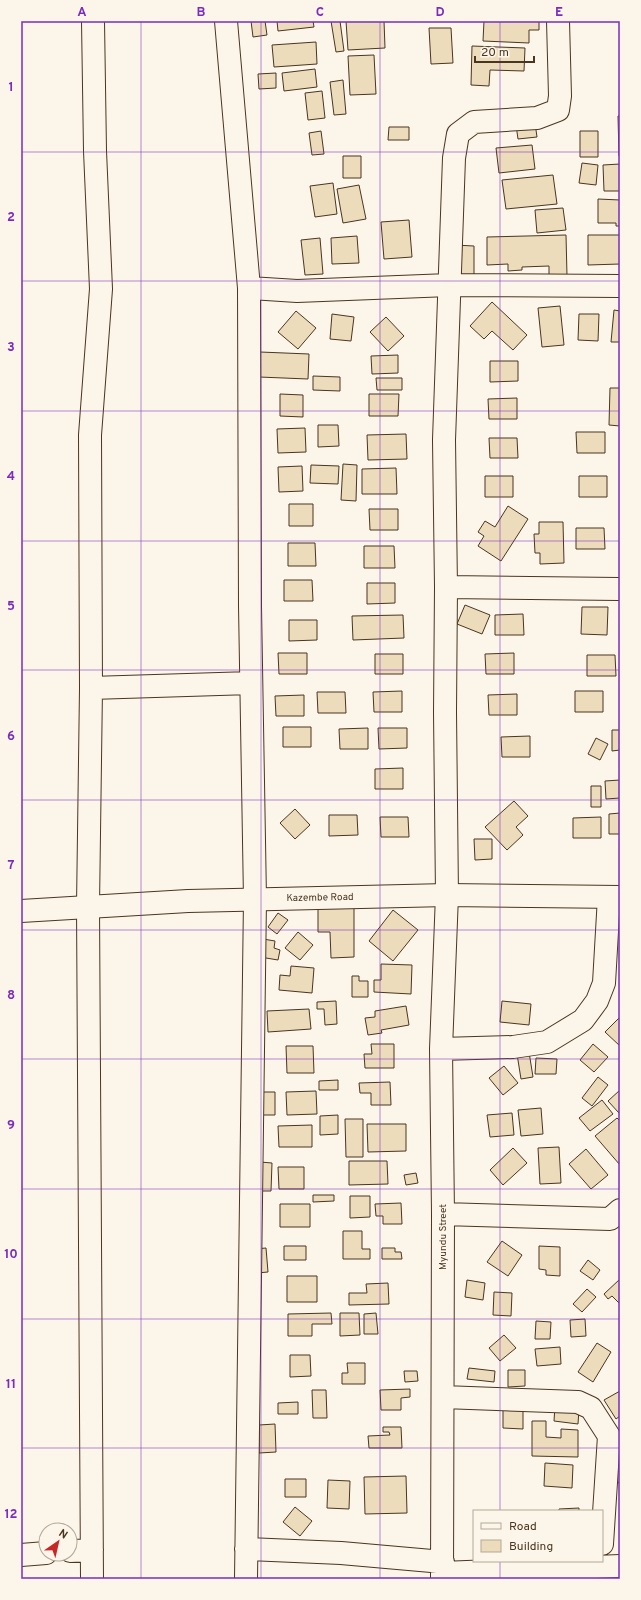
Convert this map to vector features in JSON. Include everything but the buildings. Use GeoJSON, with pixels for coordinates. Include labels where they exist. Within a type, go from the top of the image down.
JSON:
{"type":"FeatureCollection","features":[{"type":"Feature","properties":{"kind":"street"},"geometry":{"type":"LineString","coordinates":[[92,1579],[88,906],[91,688],[90,435],[101,289],[95,151],[93,21]]}},
{"type":"Feature","properties":{"kind":"street"},"geometry":{"type":"LineString","coordinates":[[226,21],[249,288],[250,606],[255,899],[246,1579]]}},
{"type":"Feature","properties":{"kind":"street","name":"Myundu Street"},"geometry":{"type":"LineString","coordinates":[[442,1571],[443,1214],[441,1049],[447,895],[444,440],[454,158],[458,134],[474,122],[537,118],[558,110],[560,96],[558,21]]}},
{"type":"Feature","properties":{"kind":"street"},"geometry":{"type":"LineString","coordinates":[[249,288],[297,291],[449,285],[620,286]]}},
{"type":"Feature","properties":{"kind":"street"},"geometry":{"type":"LineString","coordinates":[[446,587],[620,589]]}},
{"type":"Feature","properties":{"kind":"street"},"geometry":{"type":"LineString","coordinates":[[91,688],[251,683]]}},
{"type":"Feature","properties":{"kind":"street","name":"Kazembe Road"},"geometry":{"type":"LineString","coordinates":[[21,910],[255,899],[447,895],[614,897]]}},
{"type":"Feature","properties":{"kind":"street"},"geometry":{"type":"LineString","coordinates":[[441,1049],[514,1047],[548,1042],[583,1020],[597,1000],[604,983],[614,897]]}},
{"type":"Feature","properties":{"kind":"street"},"geometry":{"type":"LineString","coordinates":[[443,1214],[617,1220]]}},
{"type":"Feature","properties":{"kind":"street"},"geometry":{"type":"LineString","coordinates":[[443,1396],[578,1402],[591,1408],[599,1418],[609,1436],[603,1529]]}},
{"type":"Feature","properties":{"kind":"street"},"geometry":{"type":"LineString","coordinates":[[246,1549],[341,1553],[442,1571],[607,1565]]}},
{"type":"Feature","properties":{"kind":"street"},"geometry":{"type":"LineString","coordinates":[[78,1551],[92,1550]]}},
{"type":"Feature","properties":{"kind":"street"},"geometry":{"type":"LineString","coordinates":[[21,1555],[38,1554]]}}]}
